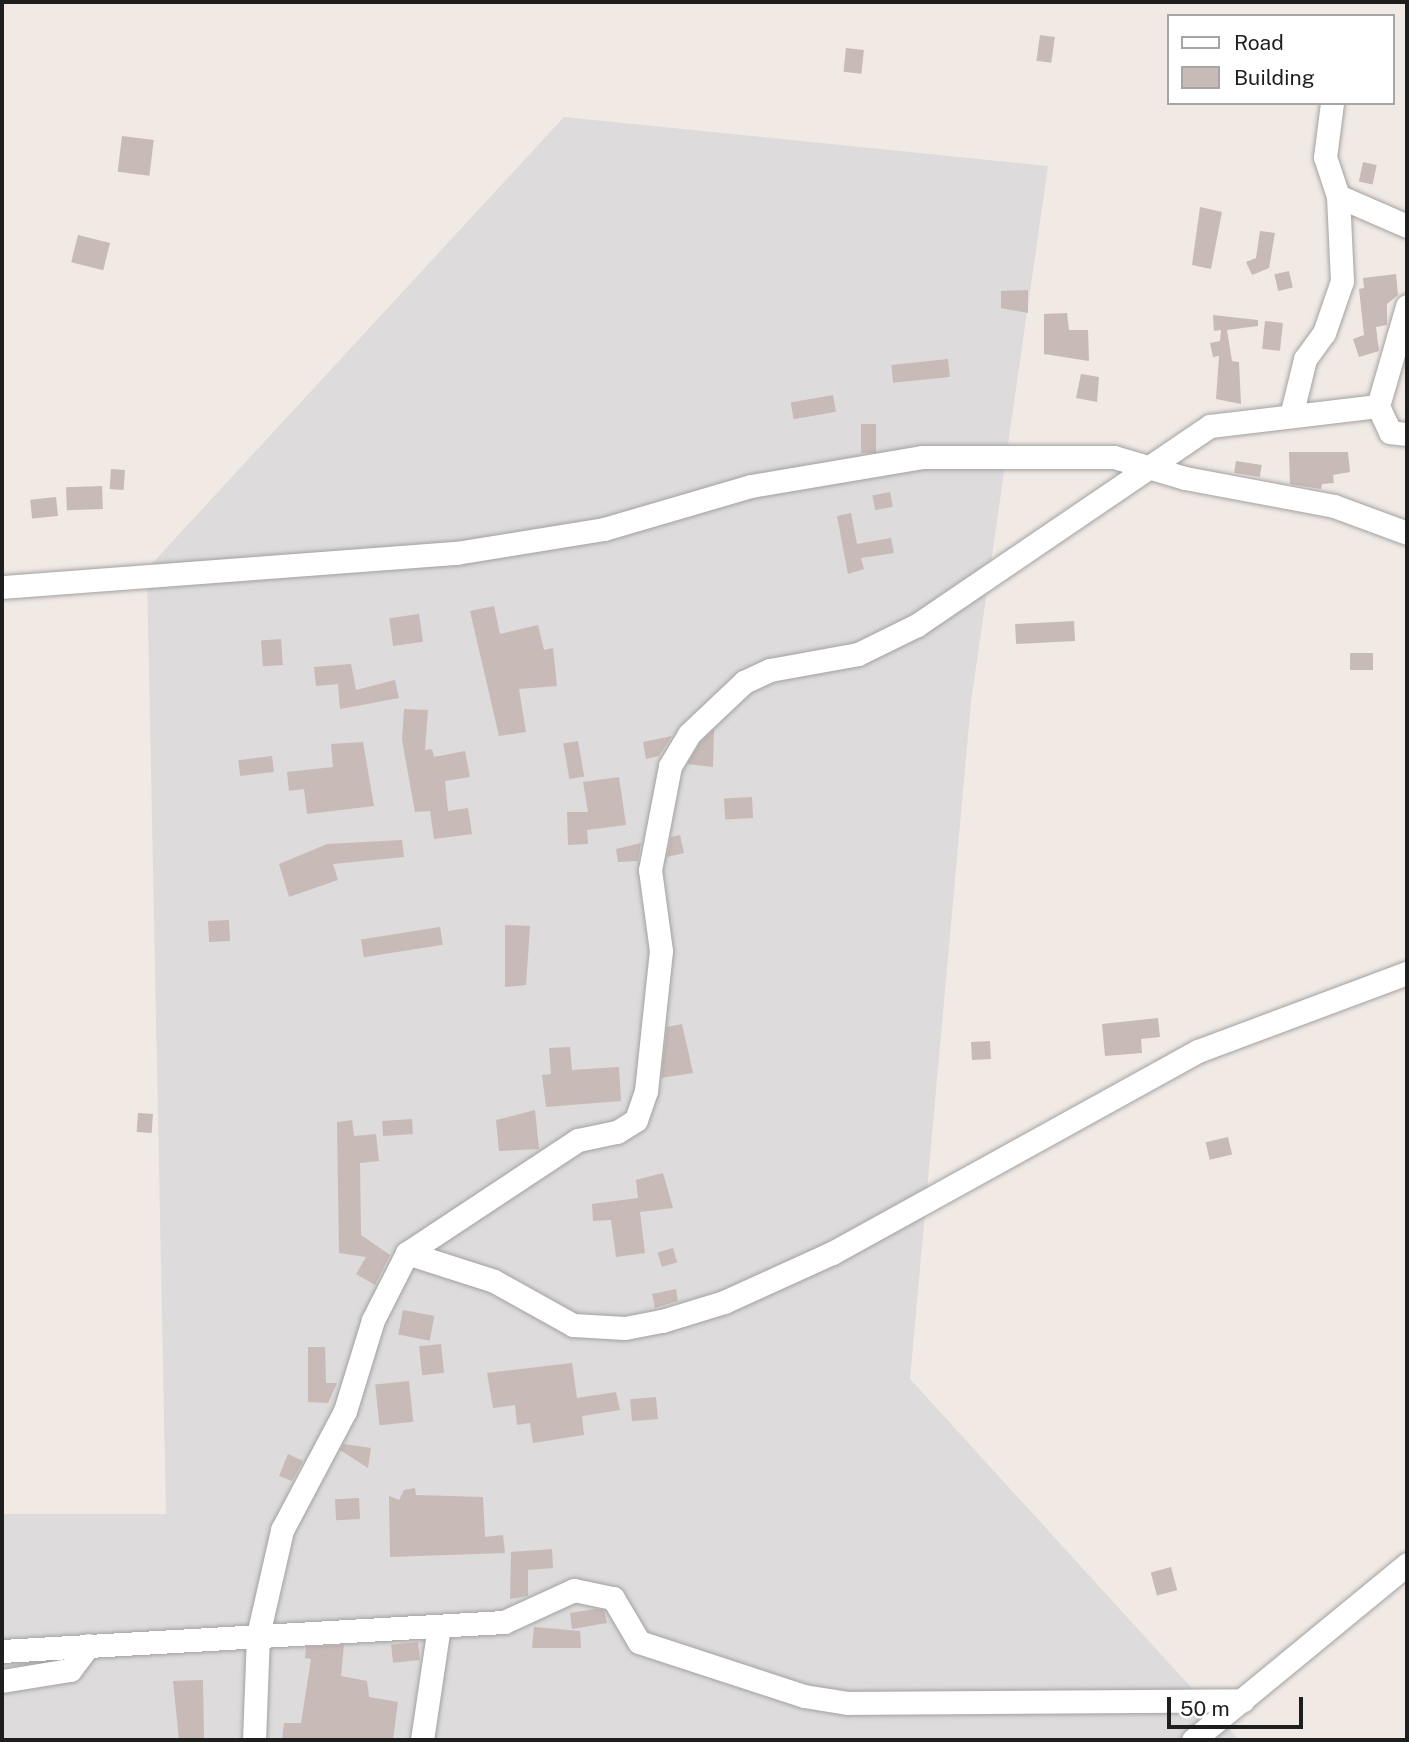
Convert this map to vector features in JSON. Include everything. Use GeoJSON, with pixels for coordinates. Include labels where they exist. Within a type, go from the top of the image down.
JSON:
{"type":"FeatureCollection","features":[{"type":"Feature","properties":{"kind":"street"},"geometry":{"type":"LineString","coordinates":[[1291,416],[1305,359],[1337,304],[1342,281],[1338,196],[1325,157],[1332,105]]}},
{"type":"Feature","properties":{"kind":"street"},"geometry":{"type":"LineString","coordinates":[[1338,196],[1407,226]]}},
{"type":"Feature","properties":{"kind":"street"},"geometry":{"type":"LineString","coordinates":[[1407,306],[1378,406],[1390,432],[1407,434]]}},
{"type":"Feature","properties":{"kind":"street"},"geometry":{"type":"LineString","coordinates":[[254,1740],[258,1635],[292,1503],[345,1411],[373,1320],[407,1253],[578,1140],[617,1132],[636,1120],[646,1091],[662,934],[650,870],[670,766],[689,734],[744,682],[770,670],[858,654],[917,625],[1145,467],[1210,426],[1378,406]]}},
{"type":"Feature","properties":{"kind":"street"},"geometry":{"type":"LineString","coordinates":[[2,587],[456,553],[604,529],[789,478],[922,457],[1114,457],[1145,467],[1334,506],[1407,533]]}},
{"type":"Feature","properties":{"kind":"street"},"geometry":{"type":"LineString","coordinates":[[407,1253],[494,1281],[573,1325],[625,1328],[662,1321],[724,1302],[832,1254],[1198,1051],[1407,973]]}},
{"type":"Feature","properties":{"kind":"street"},"geometry":{"type":"LineString","coordinates":[[1193,1740],[1407,1564]]}},
{"type":"Feature","properties":{"kind":"street"},"geometry":{"type":"LineString","coordinates":[[2,1651],[504,1622],[574,1590],[612,1598],[639,1642],[804,1696],[848,1703],[1242,1700]]}},
{"type":"Feature","properties":{"kind":"street"},"geometry":{"type":"LineString","coordinates":[[422,1740],[439,1626]]}},
{"type":"Feature","properties":{"kind":"street"},"geometry":{"type":"LineString","coordinates":[[2,1681],[69,1670],[89,1646]]}},
{"type":"Feature","properties":{"kind":"shaded area"},"geometry":{"type":"Polygon","coordinates":[[[564,117],[1048,166],[971,702],[910,1379],[1239,1740],[2,1740],[2,1514],[166,1514],[147,569],[564,117]]]}},
{"type":"Feature","properties":{"kind":"building"},"geometry":{"type":"Polygon","coordinates":[[[1040,35],[1055,37],[1051,63],[1036,61],[1040,35]]]}},
{"type":"Feature","properties":{"kind":"building"},"geometry":{"type":"Polygon","coordinates":[[[846,48],[864,50],[861,74],[843,72],[846,48]]]}},
{"type":"Feature","properties":{"kind":"building"},"geometry":{"type":"Polygon","coordinates":[[[122,136],[154,140],[149,176],[118,172],[122,136]]]}},
{"type":"Feature","properties":{"kind":"building"},"geometry":{"type":"Polygon","coordinates":[[[1363,162],[1377,165],[1373,184],[1359,182],[1363,162]]]}},
{"type":"Feature","properties":{"kind":"building"},"geometry":{"type":"Polygon","coordinates":[[[1200,207],[1222,212],[1211,269],[1192,265],[1200,207]]]}},
{"type":"Feature","properties":{"kind":"building"},"geometry":{"type":"Polygon","coordinates":[[[1260,231],[1275,233],[1269,268],[1252,275],[1246,262],[1256,258],[1260,231]]]}},
{"type":"Feature","properties":{"kind":"building"},"geometry":{"type":"Polygon","coordinates":[[[78,235],[110,243],[103,270],[71,262],[78,235]]]}},
{"type":"Feature","properties":{"kind":"building"},"geometry":{"type":"Polygon","coordinates":[[[1289,271],[1293,288],[1278,291],[1274,274],[1289,271]]]}},
{"type":"Feature","properties":{"kind":"building"},"geometry":{"type":"Polygon","coordinates":[[[1396,274],[1398,295],[1387,304],[1387,325],[1376,327],[1379,351],[1359,357],[1353,339],[1364,335],[1359,289],[1364,288],[1363,278],[1396,274]]]}},
{"type":"Feature","properties":{"kind":"building"},"geometry":{"type":"Polygon","coordinates":[[[1028,290],[1028,313],[1001,308],[1001,291],[1028,290]]]}},
{"type":"Feature","properties":{"kind":"building"},"geometry":{"type":"Polygon","coordinates":[[[1067,313],[1069,330],[1088,330],[1089,361],[1044,354],[1044,314],[1067,313]]]}},
{"type":"Feature","properties":{"kind":"building"},"geometry":{"type":"Polygon","coordinates":[[[1213,315],[1258,320],[1258,326],[1227,330],[1232,361],[1239,362],[1241,404],[1216,399],[1219,356],[1213,357],[1210,343],[1220,341],[1221,330],[1214,331],[1213,315]]]}},
{"type":"Feature","properties":{"kind":"building"},"geometry":{"type":"Polygon","coordinates":[[[1265,321],[1283,323],[1280,351],[1262,349],[1265,321]]]}},
{"type":"Feature","properties":{"kind":"building"},"geometry":{"type":"Polygon","coordinates":[[[948,359],[950,377],[893,383],[891,365],[948,359]]]}},
{"type":"Feature","properties":{"kind":"building"},"geometry":{"type":"Polygon","coordinates":[[[1081,374],[1099,377],[1097,402],[1076,398],[1081,374]]]}},
{"type":"Feature","properties":{"kind":"building"},"geometry":{"type":"Polygon","coordinates":[[[833,395],[836,412],[794,419],[791,402],[833,395]]]}},
{"type":"Feature","properties":{"kind":"building"},"geometry":{"type":"Polygon","coordinates":[[[861,424],[876,424],[876,453],[861,453],[861,424]]]}},
{"type":"Feature","properties":{"kind":"building"},"geometry":{"type":"Polygon","coordinates":[[[1289,452],[1348,452],[1350,472],[1333,475],[1334,483],[1322,484],[1321,489],[1290,484],[1289,452]]]}},
{"type":"Feature","properties":{"kind":"building"},"geometry":{"type":"Polygon","coordinates":[[[1236,461],[1262,465],[1260,477],[1234,473],[1236,461]]]}},
{"type":"Feature","properties":{"kind":"building"},"geometry":{"type":"Polygon","coordinates":[[[111,469],[125,470],[124,490],[110,489],[111,469]]]}},
{"type":"Feature","properties":{"kind":"building"},"geometry":{"type":"Polygon","coordinates":[[[102,486],[103,509],[67,510],[66,487],[102,486]]]}},
{"type":"Feature","properties":{"kind":"building"},"geometry":{"type":"Polygon","coordinates":[[[890,492],[893,507],[875,510],[872,495],[890,492]]]}},
{"type":"Feature","properties":{"kind":"building"},"geometry":{"type":"Polygon","coordinates":[[[56,497],[58,516],[32,519],[30,500],[56,497]]]}},
{"type":"Feature","properties":{"kind":"building"},"geometry":{"type":"Polygon","coordinates":[[[851,513],[857,544],[891,538],[894,553],[861,558],[864,569],[848,574],[837,516],[851,513]]]}},
{"type":"Feature","properties":{"kind":"building"},"geometry":{"type":"Polygon","coordinates":[[[494,606],[500,634],[538,625],[544,650],[553,648],[557,686],[519,689],[526,732],[499,736],[470,611],[494,606]]]}},
{"type":"Feature","properties":{"kind":"building"},"geometry":{"type":"Polygon","coordinates":[[[419,614],[423,642],[393,646],[389,618],[419,614]]]}},
{"type":"Feature","properties":{"kind":"building"},"geometry":{"type":"Polygon","coordinates":[[[1074,621],[1075,641],[1016,644],[1015,624],[1074,621]]]}},
{"type":"Feature","properties":{"kind":"building"},"geometry":{"type":"Polygon","coordinates":[[[281,639],[283,665],[263,666],[261,640],[281,639]]]}},
{"type":"Feature","properties":{"kind":"building"},"geometry":{"type":"Polygon","coordinates":[[[1350,653],[1373,653],[1373,670],[1350,670],[1350,653]]]}},
{"type":"Feature","properties":{"kind":"building"},"geometry":{"type":"Polygon","coordinates":[[[351,664],[356,690],[395,680],[399,698],[340,709],[338,684],[316,686],[314,667],[351,664]]]}},
{"type":"Feature","properties":{"kind":"building"},"geometry":{"type":"Polygon","coordinates":[[[404,709],[428,710],[425,750],[432,749],[434,757],[465,751],[470,777],[445,781],[448,811],[468,808],[472,834],[434,839],[430,811],[415,812],[402,740],[404,709]]]}},
{"type":"Feature","properties":{"kind":"building"},"geometry":{"type":"Polygon","coordinates":[[[714,729],[713,767],[687,764],[700,743],[714,729]]]}},
{"type":"Feature","properties":{"kind":"building"},"geometry":{"type":"Polygon","coordinates":[[[672,736],[659,756],[646,759],[643,742],[672,736]]]}},
{"type":"Feature","properties":{"kind":"building"},"geometry":{"type":"Polygon","coordinates":[[[578,741],[584,776],[569,779],[563,744],[578,741]]]}},
{"type":"Feature","properties":{"kind":"building"},"geometry":{"type":"Polygon","coordinates":[[[363,742],[374,806],[307,814],[304,789],[289,791],[287,772],[333,767],[331,744],[363,742]]]}},
{"type":"Feature","properties":{"kind":"building"},"geometry":{"type":"Polygon","coordinates":[[[272,756],[274,772],[240,776],[238,760],[272,756]]]}},
{"type":"Feature","properties":{"kind":"building"},"geometry":{"type":"Polygon","coordinates":[[[619,777],[626,825],[587,830],[588,844],[568,845],[567,812],[588,812],[583,782],[619,777]]]}},
{"type":"Feature","properties":{"kind":"building"},"geometry":{"type":"Polygon","coordinates":[[[752,797],[753,818],[725,819],[724,798],[752,797]]]}},
{"type":"Feature","properties":{"kind":"building"},"geometry":{"type":"Polygon","coordinates":[[[680,835],[684,853],[667,857],[671,837],[680,835]]]}},
{"type":"Feature","properties":{"kind":"building"},"geometry":{"type":"Polygon","coordinates":[[[402,840],[404,857],[333,864],[338,880],[289,897],[279,864],[327,844],[402,840]]]}},
{"type":"Feature","properties":{"kind":"building"},"geometry":{"type":"Polygon","coordinates":[[[641,843],[638,861],[618,862],[616,849],[641,843]]]}},
{"type":"Feature","properties":{"kind":"building"},"geometry":{"type":"Polygon","coordinates":[[[229,920],[230,941],[209,942],[208,921],[229,920]]]}},
{"type":"Feature","properties":{"kind":"building"},"geometry":{"type":"Polygon","coordinates":[[[505,925],[530,926],[526,985],[505,987],[505,925]]]}},
{"type":"Feature","properties":{"kind":"building"},"geometry":{"type":"Polygon","coordinates":[[[440,927],[443,945],[364,957],[361,940],[440,927]]]}},
{"type":"Feature","properties":{"kind":"building"},"geometry":{"type":"Polygon","coordinates":[[[1158,1018],[1160,1037],[1141,1039],[1142,1053],[1105,1056],[1102,1024],[1158,1018]]]}},
{"type":"Feature","properties":{"kind":"building"},"geometry":{"type":"Polygon","coordinates":[[[682,1024],[693,1073],[661,1078],[667,1027],[682,1024]]]}},
{"type":"Feature","properties":{"kind":"building"},"geometry":{"type":"Polygon","coordinates":[[[990,1041],[991,1059],[972,1060],[971,1042],[990,1041]]]}},
{"type":"Feature","properties":{"kind":"building"},"geometry":{"type":"Polygon","coordinates":[[[570,1047],[572,1070],[619,1067],[621,1101],[546,1107],[542,1075],[551,1074],[549,1048],[570,1047]]]}},
{"type":"Feature","properties":{"kind":"building"},"geometry":{"type":"Polygon","coordinates":[[[535,1110],[539,1149],[499,1151],[496,1120],[535,1110]]]}},
{"type":"Feature","properties":{"kind":"building"},"geometry":{"type":"Polygon","coordinates":[[[138,1113],[153,1114],[152,1133],[137,1132],[138,1113]]]}},
{"type":"Feature","properties":{"kind":"building"},"geometry":{"type":"Polygon","coordinates":[[[412,1119],[413,1134],[383,1136],[382,1121],[412,1119]]]}},
{"type":"Feature","properties":{"kind":"building"},"geometry":{"type":"Polygon","coordinates":[[[352,1120],[354,1136],[376,1134],[379,1161],[360,1163],[361,1235],[390,1255],[375,1285],[356,1274],[366,1257],[339,1253],[337,1122],[352,1120]]]}},
{"type":"Feature","properties":{"kind":"building"},"geometry":{"type":"Polygon","coordinates":[[[1228,1137],[1232,1155],[1210,1160],[1206,1142],[1228,1137]]]}},
{"type":"Feature","properties":{"kind":"building"},"geometry":{"type":"Polygon","coordinates":[[[663,1173],[673,1208],[640,1212],[645,1253],[616,1257],[611,1220],[593,1221],[592,1204],[638,1198],[636,1180],[663,1173]]]}},
{"type":"Feature","properties":{"kind":"building"},"geometry":{"type":"Polygon","coordinates":[[[673,1248],[677,1262],[662,1267],[658,1252],[673,1248]]]}},
{"type":"Feature","properties":{"kind":"building"},"geometry":{"type":"Polygon","coordinates":[[[676,1289],[678,1301],[655,1308],[652,1294],[676,1289]]]}},
{"type":"Feature","properties":{"kind":"building"},"geometry":{"type":"Polygon","coordinates":[[[403,1310],[434,1316],[430,1341],[398,1335],[403,1310]]]}},
{"type":"Feature","properties":{"kind":"building"},"geometry":{"type":"Polygon","coordinates":[[[441,1344],[444,1373],[422,1375],[419,1346],[441,1344]]]}},
{"type":"Feature","properties":{"kind":"building"},"geometry":{"type":"Polygon","coordinates":[[[308,1347],[325,1347],[326,1383],[337,1383],[328,1403],[308,1402],[308,1347]]]}},
{"type":"Feature","properties":{"kind":"building"},"geometry":{"type":"Polygon","coordinates":[[[572,1363],[577,1398],[616,1392],[620,1410],[582,1416],[584,1435],[533,1443],[530,1423],[517,1425],[515,1405],[493,1408],[487,1373],[572,1363]]]}},
{"type":"Feature","properties":{"kind":"building"},"geometry":{"type":"Polygon","coordinates":[[[409,1381],[413,1422],[379,1425],[375,1385],[409,1381]]]}},
{"type":"Feature","properties":{"kind":"building"},"geometry":{"type":"Polygon","coordinates":[[[656,1397],[658,1419],[632,1421],[630,1399],[656,1397]]]}},
{"type":"Feature","properties":{"kind":"building"},"geometry":{"type":"Polygon","coordinates":[[[344,1444],[371,1448],[368,1468],[340,1450],[344,1444]]]}},
{"type":"Feature","properties":{"kind":"building"},"geometry":{"type":"Polygon","coordinates":[[[288,1454],[303,1461],[292,1481],[279,1476],[288,1454]]]}},
{"type":"Feature","properties":{"kind":"building"},"geometry":{"type":"Polygon","coordinates":[[[415,1488],[416,1495],[483,1497],[485,1537],[503,1535],[505,1553],[390,1557],[389,1496],[399,1500],[404,1490],[415,1488]]]}},
{"type":"Feature","properties":{"kind":"building"},"geometry":{"type":"Polygon","coordinates":[[[359,1498],[360,1519],[336,1520],[335,1499],[359,1498]]]}},
{"type":"Feature","properties":{"kind":"building"},"geometry":{"type":"Polygon","coordinates":[[[552,1549],[553,1568],[528,1570],[528,1596],[510,1599],[511,1552],[552,1549]]]}},
{"type":"Feature","properties":{"kind":"building"},"geometry":{"type":"Polygon","coordinates":[[[1171,1567],[1177,1590],[1157,1596],[1151,1572],[1171,1567]]]}},
{"type":"Feature","properties":{"kind":"building"},"geometry":{"type":"Polygon","coordinates":[[[604,1610],[607,1623],[572,1629],[570,1613],[604,1610]]]}},
{"type":"Feature","properties":{"kind":"building"},"geometry":{"type":"Polygon","coordinates":[[[534,1627],[580,1631],[581,1648],[532,1648],[534,1627]]]}},
{"type":"Feature","properties":{"kind":"building"},"geometry":{"type":"Polygon","coordinates":[[[418,1642],[420,1660],[393,1663],[391,1645],[418,1642]]]}},
{"type":"Feature","properties":{"kind":"building"},"geometry":{"type":"Polygon","coordinates":[[[344,1645],[341,1676],[367,1681],[369,1697],[398,1702],[393,1740],[282,1740],[284,1723],[301,1723],[311,1659],[305,1658],[306,1647],[344,1645]]]}},
{"type":"Feature","properties":{"kind":"building"},"geometry":{"type":"Polygon","coordinates":[[[203,1680],[204,1740],[179,1740],[173,1681],[203,1680]]]}}]}
